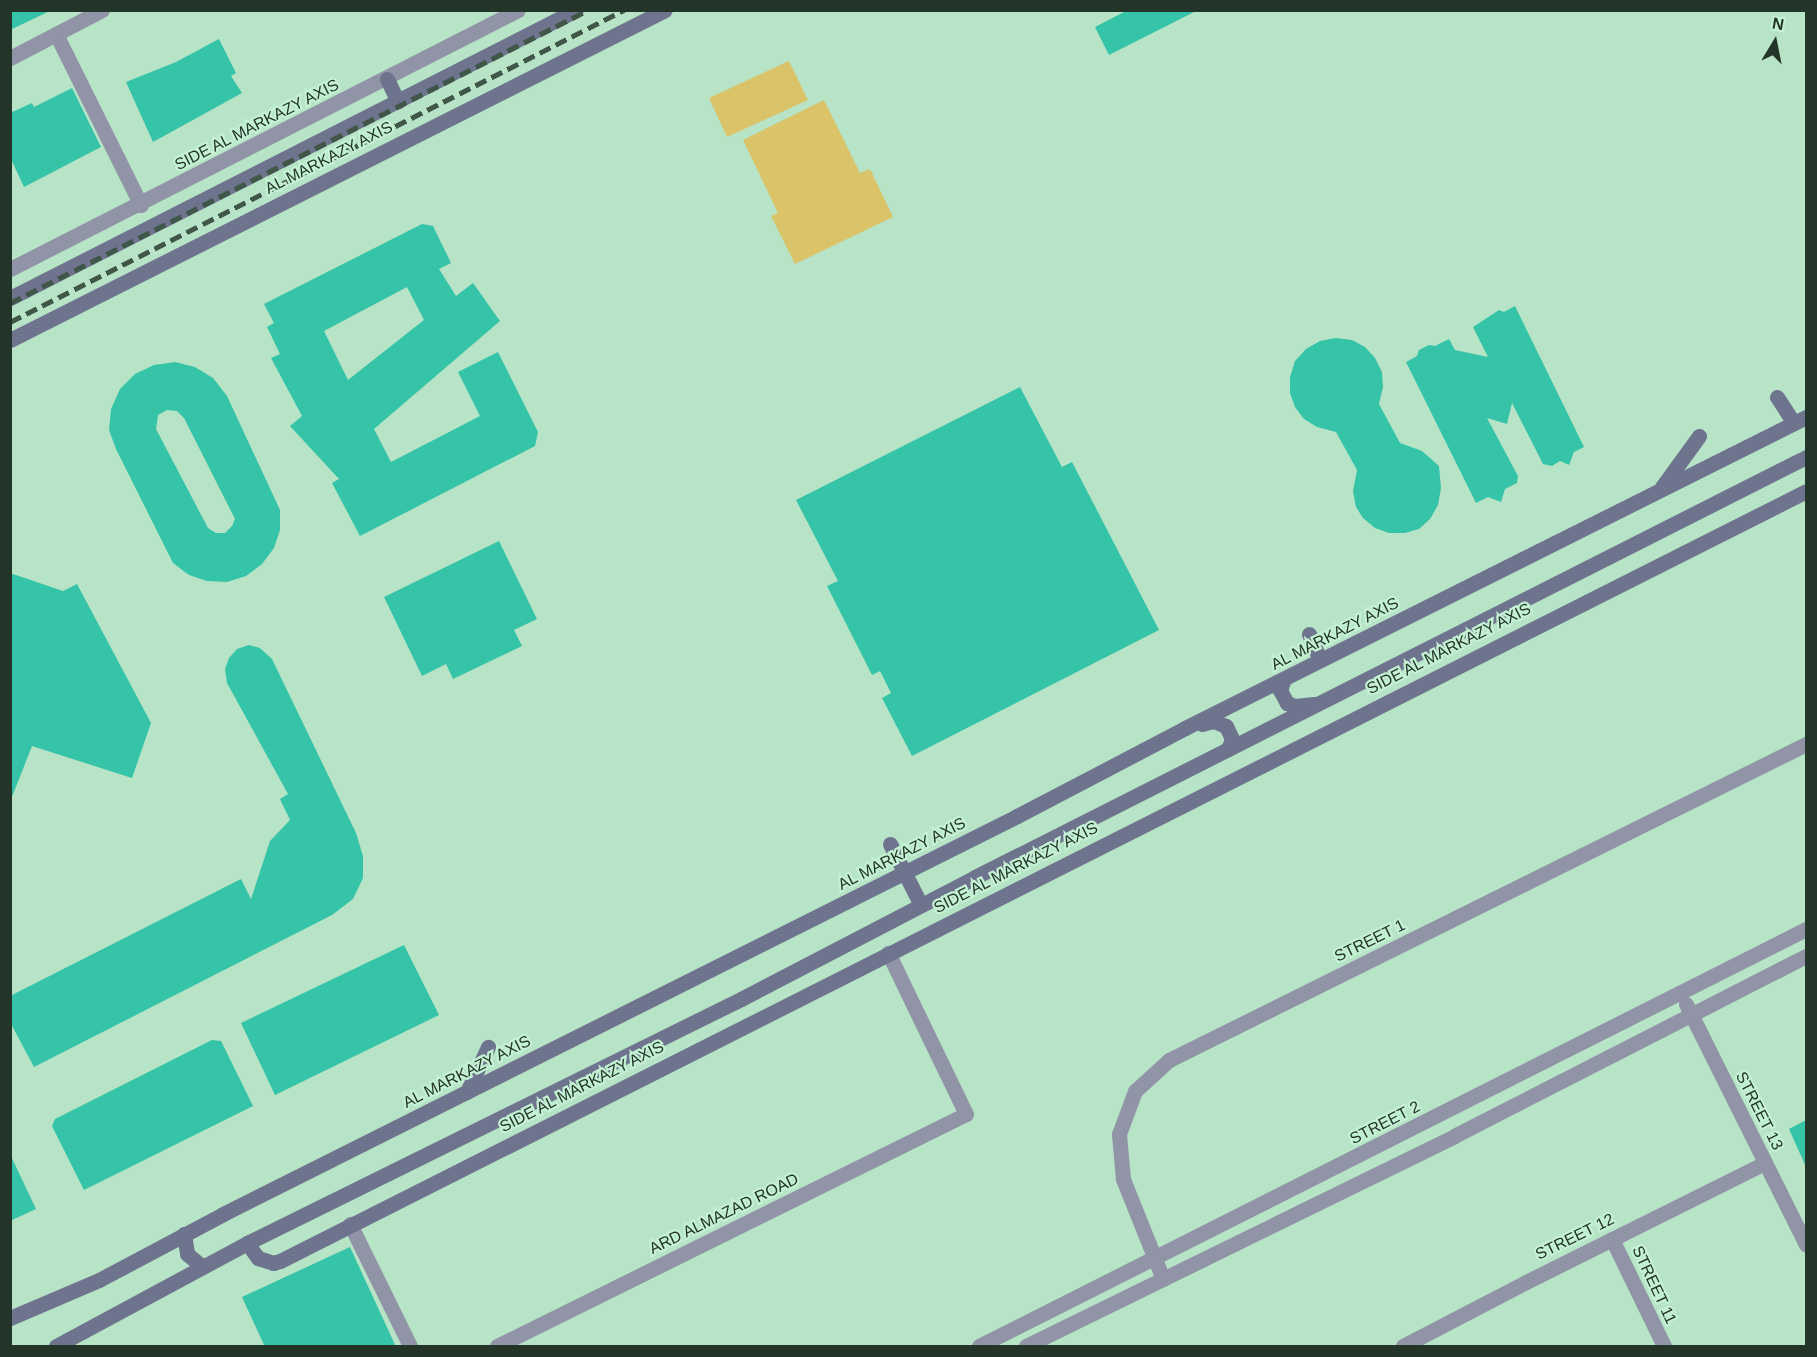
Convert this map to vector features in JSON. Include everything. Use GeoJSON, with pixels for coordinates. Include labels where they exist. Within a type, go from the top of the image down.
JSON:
{"type":"FeatureCollection","features":[{"type":"Feature","properties":{"kind":"main road","name":"AL MARKAZY AXIS"},"geometry":{"type":"LineString","coordinates":[[10,298],[576,10]]}},
{"type":"Feature","properties":{"kind":"main road","name":"AL MARKAZY AXIS"},"geometry":{"type":"LineString","coordinates":[[10,340],[665,10]]}},
{"type":"Feature","properties":{"kind":"main road"},"geometry":{"type":"LineString","coordinates":[[387,79],[398,102]]}},
{"type":"Feature","properties":{"kind":"main road"},"geometry":{"type":"LineString","coordinates":[[1777,397],[1800,420]]}},
{"type":"Feature","properties":{"kind":"main road","name":"AL MARKAZY AXIS"},"geometry":{"type":"LineString","coordinates":[[10,1318],[99,1280],[184,1234],[1800,420]]}},
{"type":"Feature","properties":{"kind":"main road"},"geometry":{"type":"LineString","coordinates":[[1660,490],[1699,436]]}},
{"type":"Feature","properties":{"kind":"main road"},"geometry":{"type":"LineString","coordinates":[[56,1347],[247,1243],[730,1005],[921,905],[1806,457]]}},
{"type":"Feature","properties":{"kind":"main road","name":"SIDE AL MARKAZY AXIS"},"geometry":{"type":"LineString","coordinates":[[247,1243],[258,1258],[273,1263],[1806,491]]}},
{"type":"Feature","properties":{"kind":"main road"},"geometry":{"type":"LineString","coordinates":[[1309,634],[1320,660]]}},
{"type":"Feature","properties":{"kind":"main road"},"geometry":{"type":"LineString","coordinates":[[1284,680],[1281,695],[1290,705],[1326,702]]}},
{"type":"Feature","properties":{"kind":"main road"},"geometry":{"type":"LineString","coordinates":[[1185,728],[1214,722],[1223,724],[1231,734],[1228,749]]}},
{"type":"Feature","properties":{"kind":"main road"},"geometry":{"type":"LineString","coordinates":[[890,844],[921,905]]}},
{"type":"Feature","properties":{"kind":"main road"},"geometry":{"type":"LineString","coordinates":[[725,1035],[730,1005]]}},
{"type":"Feature","properties":{"kind":"main road"},"geometry":{"type":"LineString","coordinates":[[467,1092],[488,1047]]}},
{"type":"Feature","properties":{"kind":"main road"},"geometry":{"type":"LineString","coordinates":[[184,1234],[187,1254],[202,1266]]}},
{"type":"Feature","properties":{"kind":"street"},"geometry":{"type":"LineString","coordinates":[[10,58],[102,10]]}},
{"type":"Feature","properties":{"kind":"street","name":"SIDE AL MARKAZY AXIS"},"geometry":{"type":"LineString","coordinates":[[10,269],[141,205],[518,10]]}},
{"type":"Feature","properties":{"kind":"street"},"geometry":{"type":"LineString","coordinates":[[56,34],[141,205]]}},
{"type":"Feature","properties":{"kind":"street","name":"STREET 1"},"geometry":{"type":"LineString","coordinates":[[1163,1279],[1123,1179],[1119,1134],[1135,1091],[1169,1060],[1806,744]]}},
{"type":"Feature","properties":{"kind":"street","name":"STREET 2"},"geometry":{"type":"LineString","coordinates":[[985,1345],[1004,1341],[1155,1259],[1806,929]]}},
{"type":"Feature","properties":{"kind":"street","name":"ARD ALMAZAD ROAD"},"geometry":{"type":"LineString","coordinates":[[497,1347],[966,1114],[888,953]]}},
{"type":"Feature","properties":{"kind":"street"},"geometry":{"type":"LineString","coordinates":[[1026,1347],[1454,1136],[1690,1013],[1806,956]]}},
{"type":"Feature","properties":{"kind":"street","name":"STREET 13"},"geometry":{"type":"LineString","coordinates":[[1680,993],[1806,1245]]}},
{"type":"Feature","properties":{"kind":"street","name":"STREET 12"},"geometry":{"type":"LineString","coordinates":[[1403,1347],[1765,1163]]}},
{"type":"Feature","properties":{"kind":"street"},"geometry":{"type":"LineString","coordinates":[[350,1224],[410,1347]]}},
{"type":"Feature","properties":{"kind":"street","name":"STREET 11"},"geometry":{"type":"LineString","coordinates":[[1612,1239],[1664,1347]]}},
{"type":"Feature","properties":{"kind":"shaded area"},"geometry":{"type":"Polygon","coordinates":[[[789,61],[808,100],[727,137],[709,98],[789,61]]]}},
{"type":"Feature","properties":{"kind":"shaded area"},"geometry":{"type":"Polygon","coordinates":[[[824,100],[860,173],[870,169],[893,217],[795,264],[771,216],[778,213],[743,140],[824,100]]]}},
{"type":"Feature","properties":{"kind":"building"},"geometry":{"type":"Polygon","coordinates":[[[10,10],[52,10],[10,30],[10,10]]]}},
{"type":"Feature","properties":{"kind":"building"},"geometry":{"type":"Polygon","coordinates":[[[1128,10],[1198,10],[1109,55],[1095,27],[1128,10]]]}},
{"type":"Feature","properties":{"kind":"building"},"geometry":{"type":"Polygon","coordinates":[[[219,39],[236,73],[231,76],[242,93],[153,142],[126,82],[176,62],[219,39]]]}},
{"type":"Feature","properties":{"kind":"building"},"geometry":{"type":"Polygon","coordinates":[[[72,88],[101,147],[24,187],[10,157],[10,113],[32,103],[34,107],[72,88]]]}},
{"type":"Feature","properties":{"kind":"building"},"geometry":{"type":"Polygon","coordinates":[[[422,224],[433,226],[451,263],[439,269],[456,296],[473,283],[500,321],[374,429],[391,462],[480,416],[458,372],[498,352],[538,432],[535,446],[360,536],[332,483],[339,479],[290,426],[302,416],[271,358],[280,354],[267,327],[274,323],[264,304],[422,224]],[[407,287],[324,331],[348,380],[424,320],[407,287]]]}},
{"type":"Feature","properties":{"kind":"building"},"geometry":{"type":"Polygon","coordinates":[[[1515,306],[1584,447],[1574,452],[1569,465],[1560,461],[1552,466],[1543,464],[1512,403],[1507,424],[1487,418],[1518,476],[1517,483],[1505,489],[1501,502],[1488,497],[1476,503],[1406,362],[1417,356],[1419,350],[1449,339],[1455,350],[1488,357],[1473,327],[1499,310],[1504,312],[1515,306]]]}},
{"type":"Feature","properties":{"kind":"building"},"geometry":{"type":"Polygon","coordinates":[[[1336,338],[1352,340],[1365,347],[1375,358],[1382,372],[1383,387],[1379,404],[1400,443],[1422,451],[1439,466],[1441,488],[1438,505],[1430,519],[1419,529],[1405,533],[1389,533],[1375,528],[1363,518],[1356,507],[1353,491],[1357,470],[1336,432],[1317,427],[1304,419],[1295,407],[1290,393],[1290,377],[1295,361],[1306,349],[1320,341],[1336,338]]]}},
{"type":"Feature","properties":{"kind":"building"},"geometry":{"type":"Polygon","coordinates":[[[175,362],[195,367],[213,378],[227,396],[280,510],[280,530],[274,548],[262,564],[246,576],[227,582],[207,581],[189,575],[173,563],[116,449],[109,430],[111,409],[120,389],[135,374],[154,365],[175,362]],[[167,410],[158,415],[156,429],[208,528],[216,533],[225,533],[235,519],[184,418],[177,411],[167,410]]]}},
{"type":"Feature","properties":{"kind":"building"},"geometry":{"type":"Polygon","coordinates":[[[1020,387],[1062,467],[1072,462],[1159,630],[912,756],[882,698],[891,693],[880,671],[872,675],[827,586],[838,581],[796,500],[1020,387]]]}},
{"type":"Feature","properties":{"kind":"building"},"geometry":{"type":"Polygon","coordinates":[[[499,541],[537,619],[514,630],[522,646],[453,679],[446,664],[422,676],[384,597],[499,541]]]}},
{"type":"Feature","properties":{"kind":"building"},"geometry":{"type":"Polygon","coordinates":[[[10,573],[63,591],[77,584],[151,723],[132,778],[32,746],[10,802],[10,573]]]}},
{"type":"Feature","properties":{"kind":"building"},"geometry":{"type":"Polygon","coordinates":[[[249,645],[260,648],[272,659],[356,833],[363,856],[363,878],[353,899],[332,915],[34,1067],[10,1022],[10,996],[241,879],[251,899],[270,841],[290,820],[280,799],[288,794],[227,683],[225,669],[229,658],[237,649],[249,645]]]}},
{"type":"Feature","properties":{"kind":"building"},"geometry":{"type":"Polygon","coordinates":[[[404,945],[439,1015],[275,1095],[241,1023],[404,945]]]}},
{"type":"Feature","properties":{"kind":"building"},"geometry":{"type":"Polygon","coordinates":[[[212,1040],[221,1041],[253,1106],[84,1190],[52,1126],[55,1119],[212,1040]]]}},
{"type":"Feature","properties":{"kind":"building"},"geometry":{"type":"Polygon","coordinates":[[[1806,1120],[1806,1167],[1789,1129],[1806,1120]]]}},
{"type":"Feature","properties":{"kind":"building"},"geometry":{"type":"Polygon","coordinates":[[[10,1154],[36,1209],[10,1221],[10,1154]]]}},
{"type":"Feature","properties":{"kind":"building"},"geometry":{"type":"Polygon","coordinates":[[[350,1247],[396,1347],[265,1347],[242,1297],[350,1247]]]}},
{"type":"Feature","properties":{"kind":"railway"},"geometry":{"type":"LineString","coordinates":[[10,303],[588,10]]}},
{"type":"Feature","properties":{"kind":"railway"},"geometry":{"type":"LineString","coordinates":[[10,322],[624,10]]}}]}
